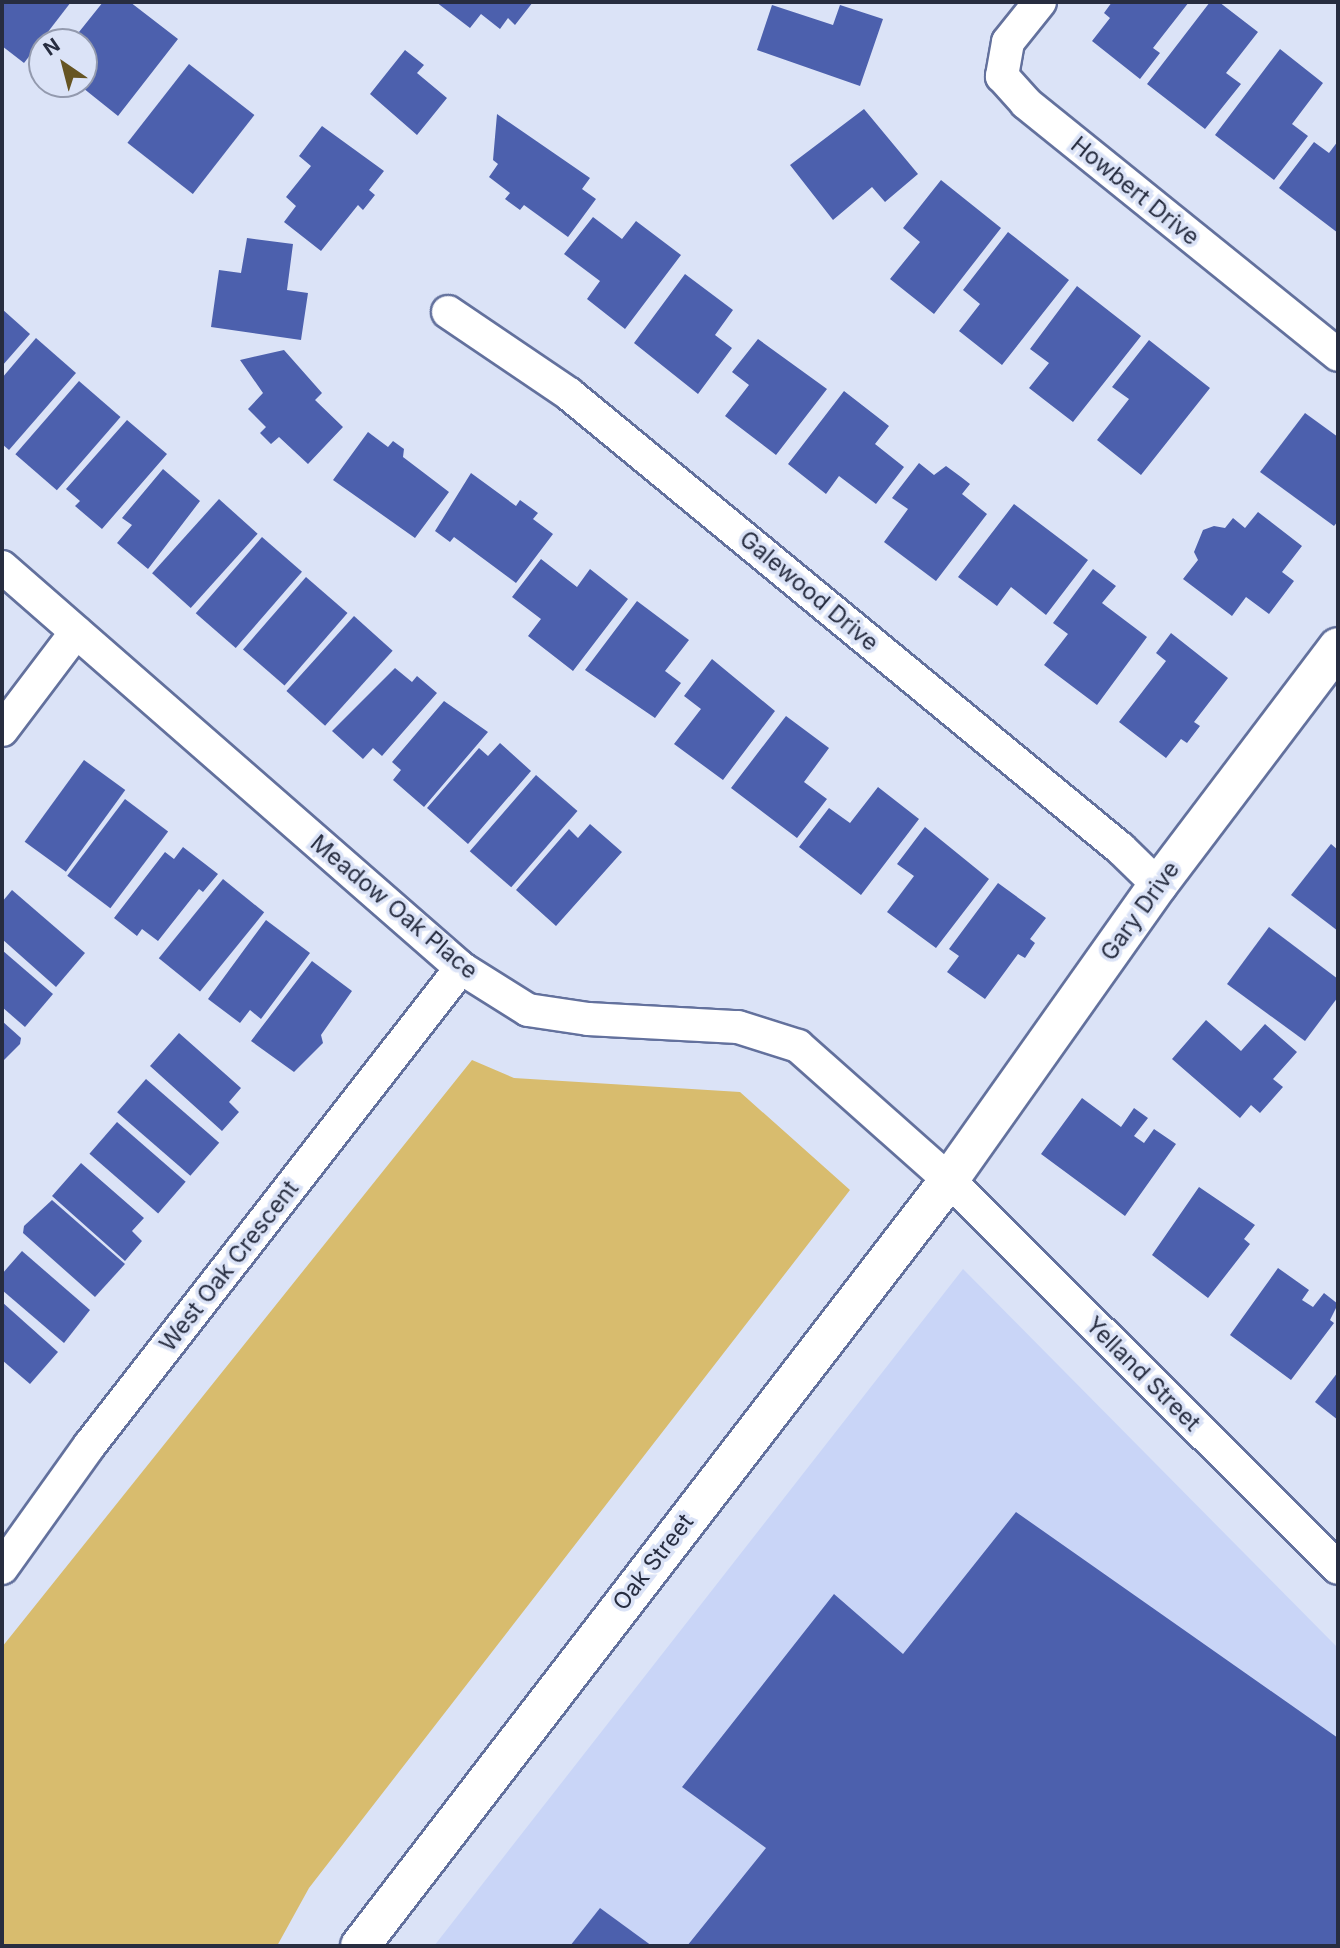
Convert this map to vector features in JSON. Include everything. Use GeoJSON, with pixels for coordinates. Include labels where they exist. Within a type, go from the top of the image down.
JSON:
{"type":"FeatureCollection","features":[{"type":"Feature","properties":{"kind":"street","name":"Howbert Drive"},"geometry":{"type":"LineString","coordinates":[[1040,2],[1008,42],[1002,76],[1026,103],[1338,355]]}},
{"type":"Feature","properties":{"kind":"street","name":"Galewood Drive"},"geometry":{"type":"LineString","coordinates":[[448,312],[569,394],[1120,848],[1158,885]]}},
{"type":"Feature","properties":{"kind":"street","name":"Meadow Oak Place"},"geometry":{"type":"LineString","coordinates":[[2,567],[460,968],[528,1010],[588,1019],[738,1027],[798,1046],[949,1180]]}},
{"type":"Feature","properties":{"kind":"street"},"geometry":{"type":"LineString","coordinates":[[2,730],[76,632]]}},
{"type":"Feature","properties":{"kind":"street","name":"Gary Drive"},"geometry":{"type":"LineString","coordinates":[[949,1180],[1158,885],[1338,647]]}},
{"type":"Feature","properties":{"kind":"street","name":"West Oak Crescent"},"geometry":{"type":"LineString","coordinates":[[2,1568],[89,1446],[460,968]]}},
{"type":"Feature","properties":{"kind":"street","name":"Yelland Street"},"geometry":{"type":"LineString","coordinates":[[949,1180],[1338,1568]]}},
{"type":"Feature","properties":{"kind":"street","name":"Oak Street"},"geometry":{"type":"LineString","coordinates":[[360,1946],[949,1180]]}},
{"type":"Feature","properties":{"kind":"shaded area"},"geometry":{"type":"Polygon","coordinates":[[[472,1060],[514,1078],[740,1092],[850,1190],[309,1888],[277,1946],[2,1946],[2,1647],[472,1060]]]}},
{"type":"Feature","properties":{"kind":"shaded area"},"geometry":{"type":"Polygon","coordinates":[[[963,1269],[1338,1648],[1338,1946],[434,1946],[963,1269]]]}},
{"type":"Feature","properties":{"kind":"building"},"geometry":{"type":"Polygon","coordinates":[[[2,2],[71,2],[51,28],[28,28],[28,58],[24,63],[2,46],[2,2]]]}},
{"type":"Feature","properties":{"kind":"building"},"geometry":{"type":"Polygon","coordinates":[[[103,2],[130,2],[178,39],[118,116],[96,98],[98,98],[98,28],[82,28],[103,2]]]}},
{"type":"Feature","properties":{"kind":"building"},"geometry":{"type":"Polygon","coordinates":[[[436,2],[533,2],[515,25],[508,18],[500,29],[481,14],[470,28],[436,2]]]}},
{"type":"Feature","properties":{"kind":"building"},"geometry":{"type":"Polygon","coordinates":[[[1112,2],[1189,2],[1153,48],[1160,53],[1140,79],[1092,41],[1110,18],[1104,13],[1112,2]]]}},
{"type":"Feature","properties":{"kind":"building"},"geometry":{"type":"Polygon","coordinates":[[[1210,2],[1219,2],[1258,32],[1226,73],[1241,84],[1205,129],[1147,84],[1210,2]]]}},
{"type":"Feature","properties":{"kind":"building"},"geometry":{"type":"Polygon","coordinates":[[[772,5],[833,25],[840,5],[883,19],[860,86],[757,50],[772,5]]]}},
{"type":"Feature","properties":{"kind":"building"},"geometry":{"type":"Polygon","coordinates":[[[1280,49],[1323,83],[1292,124],[1308,136],[1274,180],[1215,135],[1280,49]]]}},
{"type":"Feature","properties":{"kind":"building"},"geometry":{"type":"Polygon","coordinates":[[[405,50],[424,65],[417,73],[447,98],[417,135],[370,94],[405,50]]]}},
{"type":"Feature","properties":{"kind":"building"},"geometry":{"type":"Polygon","coordinates":[[[189,64],[254,115],[193,194],[127,143],[189,64]]]}},
{"type":"Feature","properties":{"kind":"building"},"geometry":{"type":"Polygon","coordinates":[[[864,109],[918,174],[885,202],[872,187],[833,220],[790,165],[864,109]]]}},
{"type":"Feature","properties":{"kind":"building"},"geometry":{"type":"Polygon","coordinates":[[[497,114],[590,178],[582,189],[596,199],[568,237],[524,205],[520,210],[505,199],[510,193],[489,177],[498,164],[493,160],[497,114]]]}},
{"type":"Feature","properties":{"kind":"building"},"geometry":{"type":"Polygon","coordinates":[[[322,126],[384,171],[369,190],[375,195],[363,210],[358,205],[321,251],[284,222],[296,206],[286,197],[311,166],[299,156],[322,126]]]}},
{"type":"Feature","properties":{"kind":"building"},"geometry":{"type":"Polygon","coordinates":[[[1338,141],[1338,233],[1279,188],[1314,142],[1329,153],[1338,141]]]}},
{"type":"Feature","properties":{"kind":"building"},"geometry":{"type":"Polygon","coordinates":[[[941,180],[1001,228],[934,314],[890,279],[920,242],[903,228],[941,180]]]}},
{"type":"Feature","properties":{"kind":"building"},"geometry":{"type":"Polygon","coordinates":[[[593,217],[622,239],[636,221],[681,255],[625,329],[587,299],[600,281],[564,254],[593,217]]]}},
{"type":"Feature","properties":{"kind":"building"},"geometry":{"type":"Polygon","coordinates":[[[1008,232],[1069,280],[1002,365],[959,331],[980,304],[963,290],[1008,232]]]}},
{"type":"Feature","properties":{"kind":"building"},"geometry":{"type":"Polygon","coordinates":[[[247,238],[293,244],[287,290],[308,293],[301,340],[211,327],[219,270],[241,273],[247,238]]]}},
{"type":"Feature","properties":{"kind":"building"},"geometry":{"type":"Polygon","coordinates":[[[685,274],[733,310],[715,335],[732,348],[698,394],[634,343],[685,274]]]}},
{"type":"Feature","properties":{"kind":"building"},"geometry":{"type":"Polygon","coordinates":[[[1077,286],[1141,336],[1073,422],[1029,388],[1049,363],[1030,349],[1077,286]]]}},
{"type":"Feature","properties":{"kind":"building"},"geometry":{"type":"Polygon","coordinates":[[[2,309],[30,334],[2,366],[2,309]]]}},
{"type":"Feature","properties":{"kind":"building"},"geometry":{"type":"Polygon","coordinates":[[[36,338],[76,373],[9,450],[2,444],[2,378],[36,338]]]}},
{"type":"Feature","properties":{"kind":"building"},"geometry":{"type":"Polygon","coordinates":[[[758,339],[827,389],[776,455],[725,416],[749,385],[732,372],[758,339]]]}},
{"type":"Feature","properties":{"kind":"building"},"geometry":{"type":"Polygon","coordinates":[[[1149,340],[1210,388],[1141,475],[1097,440],[1129,399],[1112,387],[1149,340]]]}},
{"type":"Feature","properties":{"kind":"building"},"geometry":{"type":"Polygon","coordinates":[[[284,350],[322,393],[315,400],[343,427],[308,464],[279,437],[271,444],[260,433],[266,427],[248,409],[263,393],[240,360],[284,350]]]}},
{"type":"Feature","properties":{"kind":"building"},"geometry":{"type":"Polygon","coordinates":[[[79,381],[121,417],[57,490],[15,454],[79,381]]]}},
{"type":"Feature","properties":{"kind":"building"},"geometry":{"type":"Polygon","coordinates":[[[844,391],[889,426],[875,444],[904,467],[876,504],[839,476],[826,494],[788,464],[844,391]]]}},
{"type":"Feature","properties":{"kind":"building"},"geometry":{"type":"Polygon","coordinates":[[[1305,413],[1338,437],[1338,521],[1334,526],[1260,472],[1305,413]]]}},
{"type":"Feature","properties":{"kind":"building"},"geometry":{"type":"Polygon","coordinates":[[[127,420],[167,454],[102,529],[75,506],[80,501],[66,489],[127,420]]]}},
{"type":"Feature","properties":{"kind":"building"},"geometry":{"type":"Polygon","coordinates":[[[368,432],[388,447],[393,441],[404,449],[403,457],[449,492],[415,538],[333,480],[368,432]]]}},
{"type":"Feature","properties":{"kind":"building"},"geometry":{"type":"Polygon","coordinates":[[[919,463],[934,475],[946,466],[961,477],[970,484],[962,494],[987,514],[936,581],[884,542],[908,509],[892,498],[919,463]]]}},
{"type":"Feature","properties":{"kind":"building"},"geometry":{"type":"Polygon","coordinates":[[[163,469],[200,501],[148,569],[117,543],[132,525],[122,518],[163,469]]]}},
{"type":"Feature","properties":{"kind":"building"},"geometry":{"type":"Polygon","coordinates":[[[471,473],[516,506],[520,500],[538,513],[533,519],[553,534],[516,583],[454,537],[450,542],[435,531],[471,473]]]}},
{"type":"Feature","properties":{"kind":"building"},"geometry":{"type":"Polygon","coordinates":[[[219,499],[258,534],[191,608],[152,573],[219,499]]]}},
{"type":"Feature","properties":{"kind":"building"},"geometry":{"type":"Polygon","coordinates":[[[1014,504],[1088,560],[1046,615],[1011,587],[997,606],[958,577],[1014,504]]]}},
{"type":"Feature","properties":{"kind":"building"},"geometry":{"type":"Polygon","coordinates":[[[1258,512],[1302,546],[1282,572],[1294,581],[1269,614],[1246,597],[1232,616],[1183,579],[1198,560],[1194,552],[1203,530],[1214,526],[1225,528],[1233,518],[1245,528],[1258,512]]]}},
{"type":"Feature","properties":{"kind":"building"},"geometry":{"type":"Polygon","coordinates":[[[262,537],[302,572],[236,648],[196,613],[262,537]]]}},
{"type":"Feature","properties":{"kind":"building"},"geometry":{"type":"Polygon","coordinates":[[[541,559],[577,587],[590,569],[628,599],[573,671],[528,636],[541,619],[512,597],[541,559]]]}},
{"type":"Feature","properties":{"kind":"building"},"geometry":{"type":"Polygon","coordinates":[[[1093,569],[1116,586],[1102,603],[1147,637],[1097,705],[1044,665],[1068,634],[1053,623],[1093,569]]]}},
{"type":"Feature","properties":{"kind":"building"},"geometry":{"type":"Polygon","coordinates":[[[306,577],[348,613],[285,686],[243,649],[306,577]]]}},
{"type":"Feature","properties":{"kind":"building"},"geometry":{"type":"Polygon","coordinates":[[[637,601],[689,640],[665,671],[681,683],[655,718],[585,670],[637,601]]]}},
{"type":"Feature","properties":{"kind":"building"},"geometry":{"type":"Polygon","coordinates":[[[354,616],[393,651],[325,726],[286,691],[354,616]]]}},
{"type":"Feature","properties":{"kind":"building"},"geometry":{"type":"Polygon","coordinates":[[[1171,633],[1228,678],[1194,722],[1200,726],[1187,743],[1181,739],[1166,758],[1119,722],[1166,661],[1156,653],[1171,633]]]}},
{"type":"Feature","properties":{"kind":"building"},"geometry":{"type":"Polygon","coordinates":[[[712,659],[775,711],[723,780],[674,744],[701,709],[684,696],[712,659]]]}},
{"type":"Feature","properties":{"kind":"building"},"geometry":{"type":"Polygon","coordinates":[[[395,668],[412,682],[417,676],[437,693],[382,756],[373,748],[363,759],[332,731],[395,668]]]}},
{"type":"Feature","properties":{"kind":"building"},"geometry":{"type":"Polygon","coordinates":[[[444,701],[488,732],[424,807],[393,780],[401,770],[392,762],[444,701]]]}},
{"type":"Feature","properties":{"kind":"building"},"geometry":{"type":"Polygon","coordinates":[[[786,716],[829,748],[804,782],[827,799],[797,838],[731,788],[786,716]]]}},
{"type":"Feature","properties":{"kind":"building"},"geometry":{"type":"Polygon","coordinates":[[[500,743],[531,771],[468,844],[427,808],[479,748],[488,756],[500,743]]]}},
{"type":"Feature","properties":{"kind":"building"},"geometry":{"type":"Polygon","coordinates":[[[84,760],[125,790],[66,872],[25,842],[84,760]]]}},
{"type":"Feature","properties":{"kind":"building"},"geometry":{"type":"Polygon","coordinates":[[[536,775],[578,811],[511,887],[470,851],[536,775]]]}},
{"type":"Feature","properties":{"kind":"building"},"geometry":{"type":"Polygon","coordinates":[[[878,787],[919,819],[861,895],[799,847],[829,808],[850,823],[878,787]]]}},
{"type":"Feature","properties":{"kind":"building"},"geometry":{"type":"Polygon","coordinates":[[[125,799],[168,831],[110,908],[67,876],[125,799]]]}},
{"type":"Feature","properties":{"kind":"building"},"geometry":{"type":"Polygon","coordinates":[[[590,824],[622,852],[556,926],[516,890],[569,829],[578,838],[590,824]]]}},
{"type":"Feature","properties":{"kind":"building"},"geometry":{"type":"Polygon","coordinates":[[[925,827],[989,879],[936,948],[887,912],[914,876],[897,864],[925,827]]]}},
{"type":"Feature","properties":{"kind":"building"},"geometry":{"type":"Polygon","coordinates":[[[1331,844],[1338,850],[1338,931],[1291,895],[1331,844]]]}},
{"type":"Feature","properties":{"kind":"building"},"geometry":{"type":"Polygon","coordinates":[[[183,847],[218,874],[203,892],[199,889],[158,941],[142,929],[137,936],[114,918],[165,852],[174,859],[183,847]]]}},
{"type":"Feature","properties":{"kind":"building"},"geometry":{"type":"Polygon","coordinates":[[[223,879],[264,912],[200,992],[159,958],[223,879]]]}},
{"type":"Feature","properties":{"kind":"building"},"geometry":{"type":"Polygon","coordinates":[[[998,883],[1046,918],[1030,939],[1035,943],[1025,958],[1018,954],[985,999],[947,972],[959,956],[949,949],[998,883]]]}},
{"type":"Feature","properties":{"kind":"building"},"geometry":{"type":"Polygon","coordinates":[[[12,890],[85,953],[56,987],[2,939],[2,902],[12,890]]]}},
{"type":"Feature","properties":{"kind":"building"},"geometry":{"type":"Polygon","coordinates":[[[266,920],[310,953],[261,1019],[250,1010],[240,1023],[208,999],[266,920]]]}},
{"type":"Feature","properties":{"kind":"building"},"geometry":{"type":"Polygon","coordinates":[[[1269,927],[1338,979],[1338,997],[1305,1041],[1227,984],[1269,927]]]}},
{"type":"Feature","properties":{"kind":"building"},"geometry":{"type":"Polygon","coordinates":[[[2,950],[53,994],[25,1027],[2,1007],[2,950]]]}},
{"type":"Feature","properties":{"kind":"building"},"geometry":{"type":"Polygon","coordinates":[[[312,961],[352,991],[321,1035],[323,1043],[294,1072],[251,1041],[312,961]]]}},
{"type":"Feature","properties":{"kind":"building"},"geometry":{"type":"Polygon","coordinates":[[[1206,1020],[1241,1051],[1265,1024],[1297,1052],[1273,1079],[1283,1087],[1260,1113],[1251,1105],[1240,1118],[1172,1059],[1206,1020]]]}},
{"type":"Feature","properties":{"kind":"building"},"geometry":{"type":"Polygon","coordinates":[[[2,1021],[21,1038],[20,1044],[2,1062],[2,1021]]]}},
{"type":"Feature","properties":{"kind":"building"},"geometry":{"type":"Polygon","coordinates":[[[179,1033],[241,1088],[229,1102],[239,1112],[222,1131],[150,1066],[179,1033]]]}},
{"type":"Feature","properties":{"kind":"building"},"geometry":{"type":"Polygon","coordinates":[[[146,1079],[219,1143],[190,1176],[117,1112],[146,1079]]]}},
{"type":"Feature","properties":{"kind":"building"},"geometry":{"type":"Polygon","coordinates":[[[1082,1098],[1121,1127],[1134,1108],[1148,1118],[1134,1136],[1144,1143],[1154,1129],[1176,1144],[1125,1216],[1041,1154],[1082,1098]]]}},
{"type":"Feature","properties":{"kind":"building"},"geometry":{"type":"Polygon","coordinates":[[[117,1122],[186,1182],[158,1213],[89,1154],[117,1122]]]}},
{"type":"Feature","properties":{"kind":"building"},"geometry":{"type":"Polygon","coordinates":[[[81,1163],[144,1218],[132,1231],[142,1241],[125,1261],[52,1196],[81,1163]]]}},
{"type":"Feature","properties":{"kind":"building"},"geometry":{"type":"Polygon","coordinates":[[[1199,1187],[1255,1225],[1244,1239],[1250,1244],[1208,1298],[1152,1255],[1199,1187]]]}},
{"type":"Feature","properties":{"kind":"building"},"geometry":{"type":"Polygon","coordinates":[[[52,1200],[125,1264],[95,1297],[23,1233],[24,1226],[52,1200]]]}},
{"type":"Feature","properties":{"kind":"building"},"geometry":{"type":"Polygon","coordinates":[[[22,1251],[90,1310],[64,1343],[2,1290],[2,1274],[22,1251]]]}},
{"type":"Feature","properties":{"kind":"building"},"geometry":{"type":"Polygon","coordinates":[[[1278,1268],[1309,1290],[1302,1300],[1313,1307],[1324,1293],[1338,1304],[1330,1320],[1334,1323],[1291,1380],[1230,1335],[1278,1268]]]}},
{"type":"Feature","properties":{"kind":"building"},"geometry":{"type":"Polygon","coordinates":[[[2,1302],[58,1352],[30,1384],[2,1360],[2,1302]]]}},
{"type":"Feature","properties":{"kind":"building"},"geometry":{"type":"Polygon","coordinates":[[[1338,1372],[1338,1420],[1315,1402],[1338,1372]]]}},
{"type":"Feature","properties":{"kind":"building"},"geometry":{"type":"Polygon","coordinates":[[[1016,1512],[1338,1738],[1338,1946],[687,1946],[766,1848],[682,1787],[834,1594],[903,1654],[1016,1512]]]}},
{"type":"Feature","properties":{"kind":"building"},"geometry":{"type":"Polygon","coordinates":[[[600,1908],[652,1946],[570,1946],[600,1908]]]}}]}
